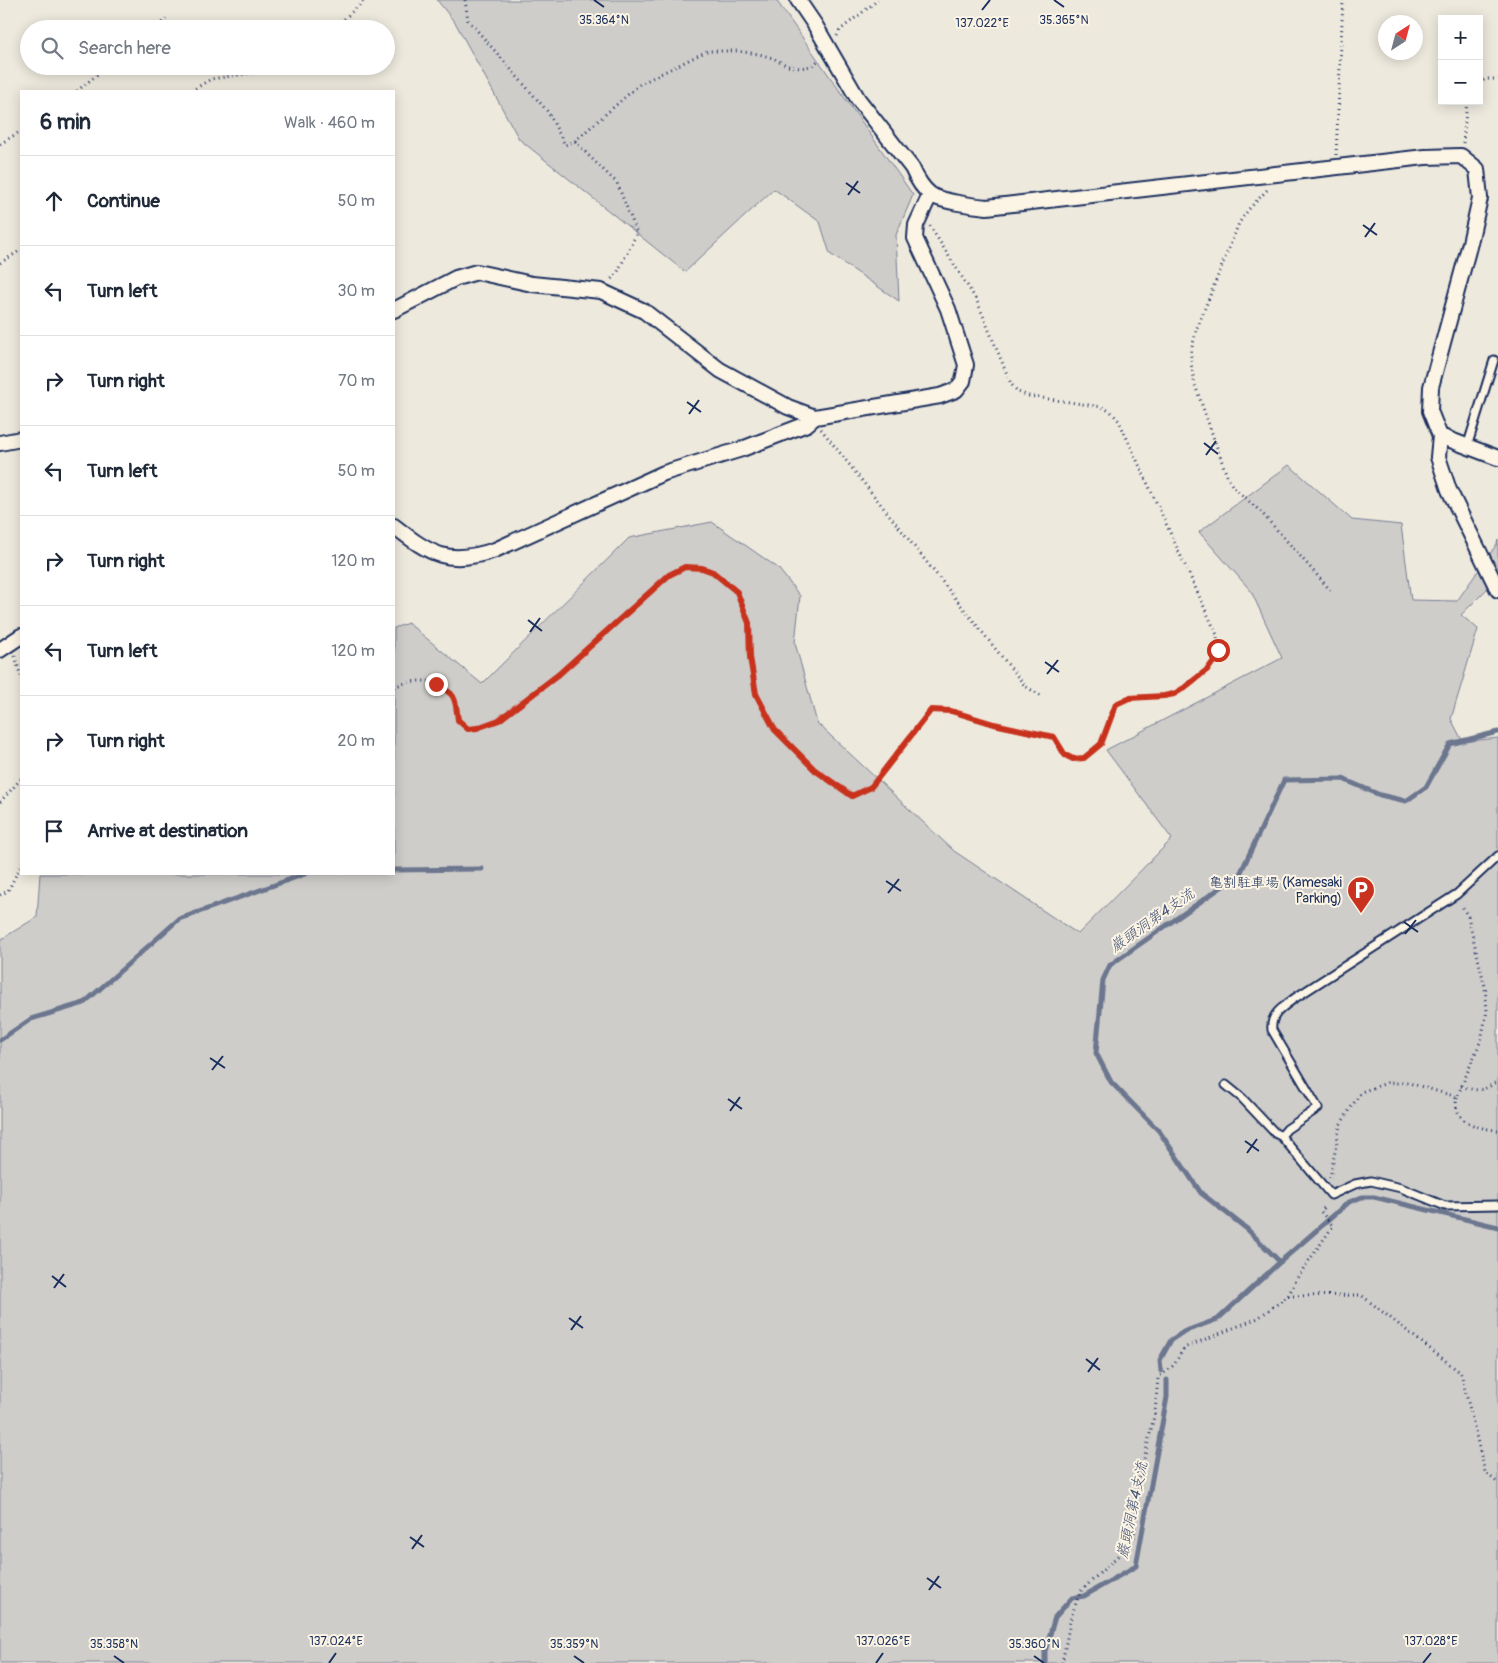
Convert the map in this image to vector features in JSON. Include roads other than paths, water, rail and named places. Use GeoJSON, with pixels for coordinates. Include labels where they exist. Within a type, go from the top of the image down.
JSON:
{"type":"FeatureCollection","features":[{"type":"Feature","properties":{"kind":"street"},"geometry":{"type":"LineString","coordinates":[[798,0],[858,99],[930,195],[962,204],[987,207],[1425,157],[1461,156],[1477,169],[1480,198],[1470,243],[1431,387],[1430,411],[1440,436],[1438,457],[1449,490],[1498,590]]}},
{"type":"Feature","properties":{"kind":"street"},"geometry":{"type":"LineString","coordinates":[[395,309],[456,278],[477,272],[532,284],[602,291],[644,311],[720,370],[788,408],[815,417],[940,396],[956,390],[963,381],[966,364],[948,309],[915,238],[916,225],[930,195]]}},
{"type":"Feature","properties":{"kind":"street"},"geometry":{"type":"LineString","coordinates":[[395,527],[431,553],[455,558],[477,556],[495,550],[664,473],[742,449],[807,424],[815,417]]}},
{"type":"Feature","properties":{"kind":"street"},"geometry":{"type":"LineString","coordinates":[[1440,436],[1498,458]]}},
{"type":"Feature","properties":{"kind":"street"},"geometry":{"type":"LineString","coordinates":[[0,443],[20,440]]}},
{"type":"Feature","properties":{"kind":"lane"},"geometry":{"type":"LineString","coordinates":[[1467,447],[1494,366]]}},
{"type":"Feature","properties":{"kind":"lane"},"geometry":{"type":"LineString","coordinates":[[1280,1136],[1318,1108],[1272,1030],[1272,1018],[1278,1010],[1457,894],[1498,856]]}},
{"type":"Feature","properties":{"kind":"lane"},"geometry":{"type":"LineString","coordinates":[[1226,1086],[1242,1098],[1280,1136],[1331,1195],[1355,1184],[1371,1181],[1401,1188],[1445,1206],[1498,1206]]}},
{"type":"Feature","properties":{"kind":"waterway","name":"巌頭洞第4支流"},"geometry":{"type":"LineString","coordinates":[[1161,1371],[1160,1360],[1171,1340],[1183,1332],[1218,1319],[1280,1262],[1247,1229],[1201,1193],[1159,1131],[1111,1082],[1096,1053],[1103,980],[1110,965],[1240,874],[1284,780],[1343,779],[1380,795],[1406,801],[1426,787],[1450,744],[1498,732]]}},
{"type":"Feature","properties":{"kind":"waterway"},"geometry":{"type":"LineString","coordinates":[[395,870],[482,869]]}},
{"type":"Feature","properties":{"kind":"waterway"},"geometry":{"type":"LineString","coordinates":[[0,1040],[31,1019],[84,1003],[179,919],[302,875]]}},
{"type":"Feature","properties":{"kind":"waterway"},"geometry":{"type":"LineString","coordinates":[[1280,1262],[1349,1202],[1362,1197],[1374,1197],[1498,1227]]}},
{"type":"Feature","properties":{"kind":"waterway","name":"巌頭洞第4支流"},"geometry":{"type":"LineString","coordinates":[[1045,1663],[1045,1651],[1055,1617],[1072,1598],[1084,1596],[1136,1566],[1167,1397],[1167,1380]]}},
{"type":"Feature","properties":{"kind":"place","name":"亀割駐車場 (Kamesaki Parking)"},"geometry":{"type":"Point","coordinates":[1361,914]}}]}
